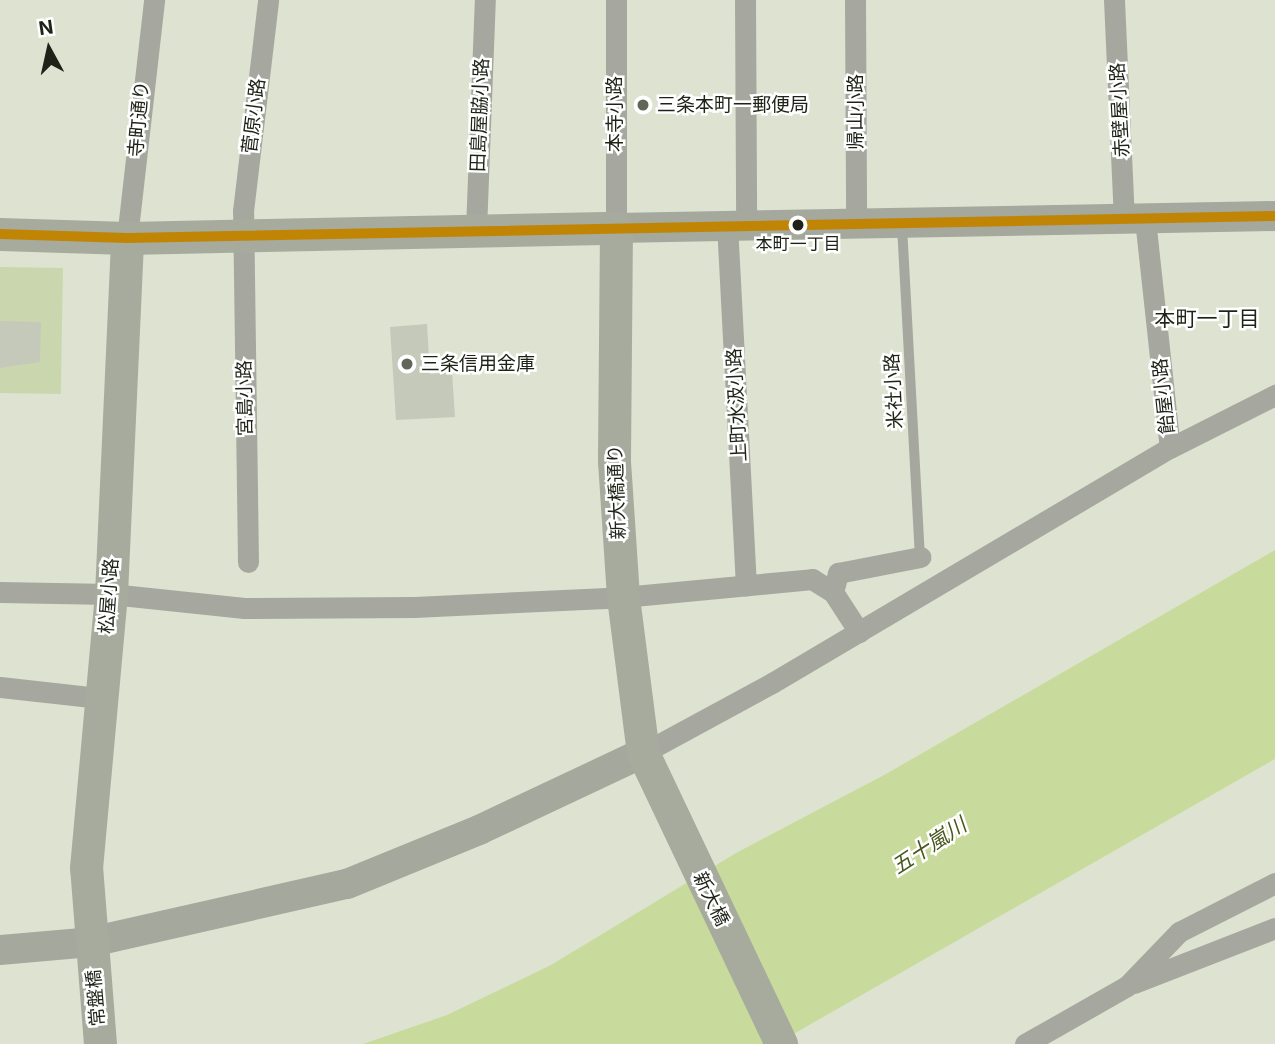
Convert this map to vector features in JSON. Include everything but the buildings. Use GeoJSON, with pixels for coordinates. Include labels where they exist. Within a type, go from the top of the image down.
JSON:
{"type":"FeatureCollection","features":[{"type":"Feature","properties":{"kind":"main road"},"geometry":{"type":"LineString","coordinates":[[0,234],[127,238],[244,233],[616,228]]}},
{"type":"Feature","properties":{"kind":"main road","name":"新大橋通り"},"geometry":{"type":"LineString","coordinates":[[616,228],[614,461],[623,597],[646,762]]}},
{"type":"Feature","properties":{"kind":"main road","name":"松屋小路"},"geometry":{"type":"LineString","coordinates":[[91,947],[86,868],[111,594],[127,238]]}},
{"type":"Feature","properties":{"kind":"main road","name":"新大橋"},"geometry":{"type":"LineString","coordinates":[[646,762],[781,1044]]}},
{"type":"Feature","properties":{"kind":"main road","name":"常盤橋"},"geometry":{"type":"LineString","coordinates":[[91,947],[100,1044]]}},
{"type":"Feature","properties":{"kind":"street","name":"寺町通り"},"geometry":{"type":"LineString","coordinates":[[127,238],[154,0]]}},
{"type":"Feature","properties":{"kind":"street","name":"菅原小路"},"geometry":{"type":"LineString","coordinates":[[244,233],[268,0]]}},
{"type":"Feature","properties":{"kind":"street","name":"田島屋脇小路"},"geometry":{"type":"LineString","coordinates":[[476,230],[485,0]]}},
{"type":"Feature","properties":{"kind":"street","name":"本寺小路"},"geometry":{"type":"LineString","coordinates":[[616,0],[616,228]]}},
{"type":"Feature","properties":{"kind":"street","name":"上町水汲小路"},"geometry":{"type":"LineString","coordinates":[[746,0],[737,224],[747,586]]}},
{"type":"Feature","properties":{"kind":"street","name":"帰山小路"},"geometry":{"type":"LineString","coordinates":[[855,0],[856,223]]}},
{"type":"Feature","properties":{"kind":"street","name":"赤壁屋小路"},"geometry":{"type":"LineString","coordinates":[[1114,0],[1134,219]]}},
{"type":"Feature","properties":{"kind":"street"},"geometry":{"type":"LineString","coordinates":[[616,228],[1275,216]]}},
{"type":"Feature","properties":{"kind":"street","name":"飴屋小路"},"geometry":{"type":"LineString","coordinates":[[1134,219],[1170,448]]}},
{"type":"Feature","properties":{"kind":"street","name":"宮島小路"},"geometry":{"type":"LineString","coordinates":[[244,233],[248,562]]}},
{"type":"Feature","properties":{"kind":"street"},"geometry":{"type":"LineString","coordinates":[[0,950],[91,947],[347,884],[646,762],[1170,448],[1275,395]]}},
{"type":"Feature","properties":{"kind":"street"},"geometry":{"type":"LineString","coordinates":[[833,592],[838,573],[920,557]]}},
{"type":"Feature","properties":{"kind":"street"},"geometry":{"type":"LineString","coordinates":[[0,592],[111,594],[244,608],[414,607],[623,597],[812,579],[833,592],[859,632]]}},
{"type":"Feature","properties":{"kind":"street"},"geometry":{"type":"LineString","coordinates":[[0,687],[100,698]]}},
{"type":"Feature","properties":{"kind":"street"},"geometry":{"type":"LineString","coordinates":[[1127,986],[1179,932],[1275,883]]}},
{"type":"Feature","properties":{"kind":"street"},"geometry":{"type":"LineString","coordinates":[[1024,1044],[1127,986],[1275,928]]}},
{"type":"Feature","properties":{"kind":"lane","name":"米社小路"},"geometry":{"type":"LineString","coordinates":[[902,223],[920,557]]}},
{"type":"Feature","properties":{"kind":"shaded area"},"geometry":{"type":"Polygon","coordinates":[[[0,267],[63,268],[61,394],[0,393],[0,267]]]}},
{"type":"Feature","properties":{"kind":"water","name":"五十嵐川"},"geometry":{"type":"Polygon","coordinates":[[[1275,550],[1275,759],[776,1044],[363,1044],[447,1015],[551,965],[736,853],[886,774],[1275,550]]]}},
{"type":"Feature","properties":{"kind":"transit line"},"geometry":{"type":"LineString","coordinates":[[0,234],[127,238],[1275,216]]}},
{"type":"Feature","properties":{"kind":"place","name":"三条本町一郵便局"},"geometry":{"type":"Point","coordinates":[643,105]}},
{"type":"Feature","properties":{"kind":"place","name":"本町一丁目"},"geometry":{"type":"Point","coordinates":[798,225]}},
{"type":"Feature","properties":{"kind":"place","name":"三条信用金庫"},"geometry":{"type":"Point","coordinates":[407,364]}},
{"type":"Feature","properties":{"kind":"district","name":"本町一丁目"},"geometry":{"type":"Point","coordinates":[1207,319]}}]}
